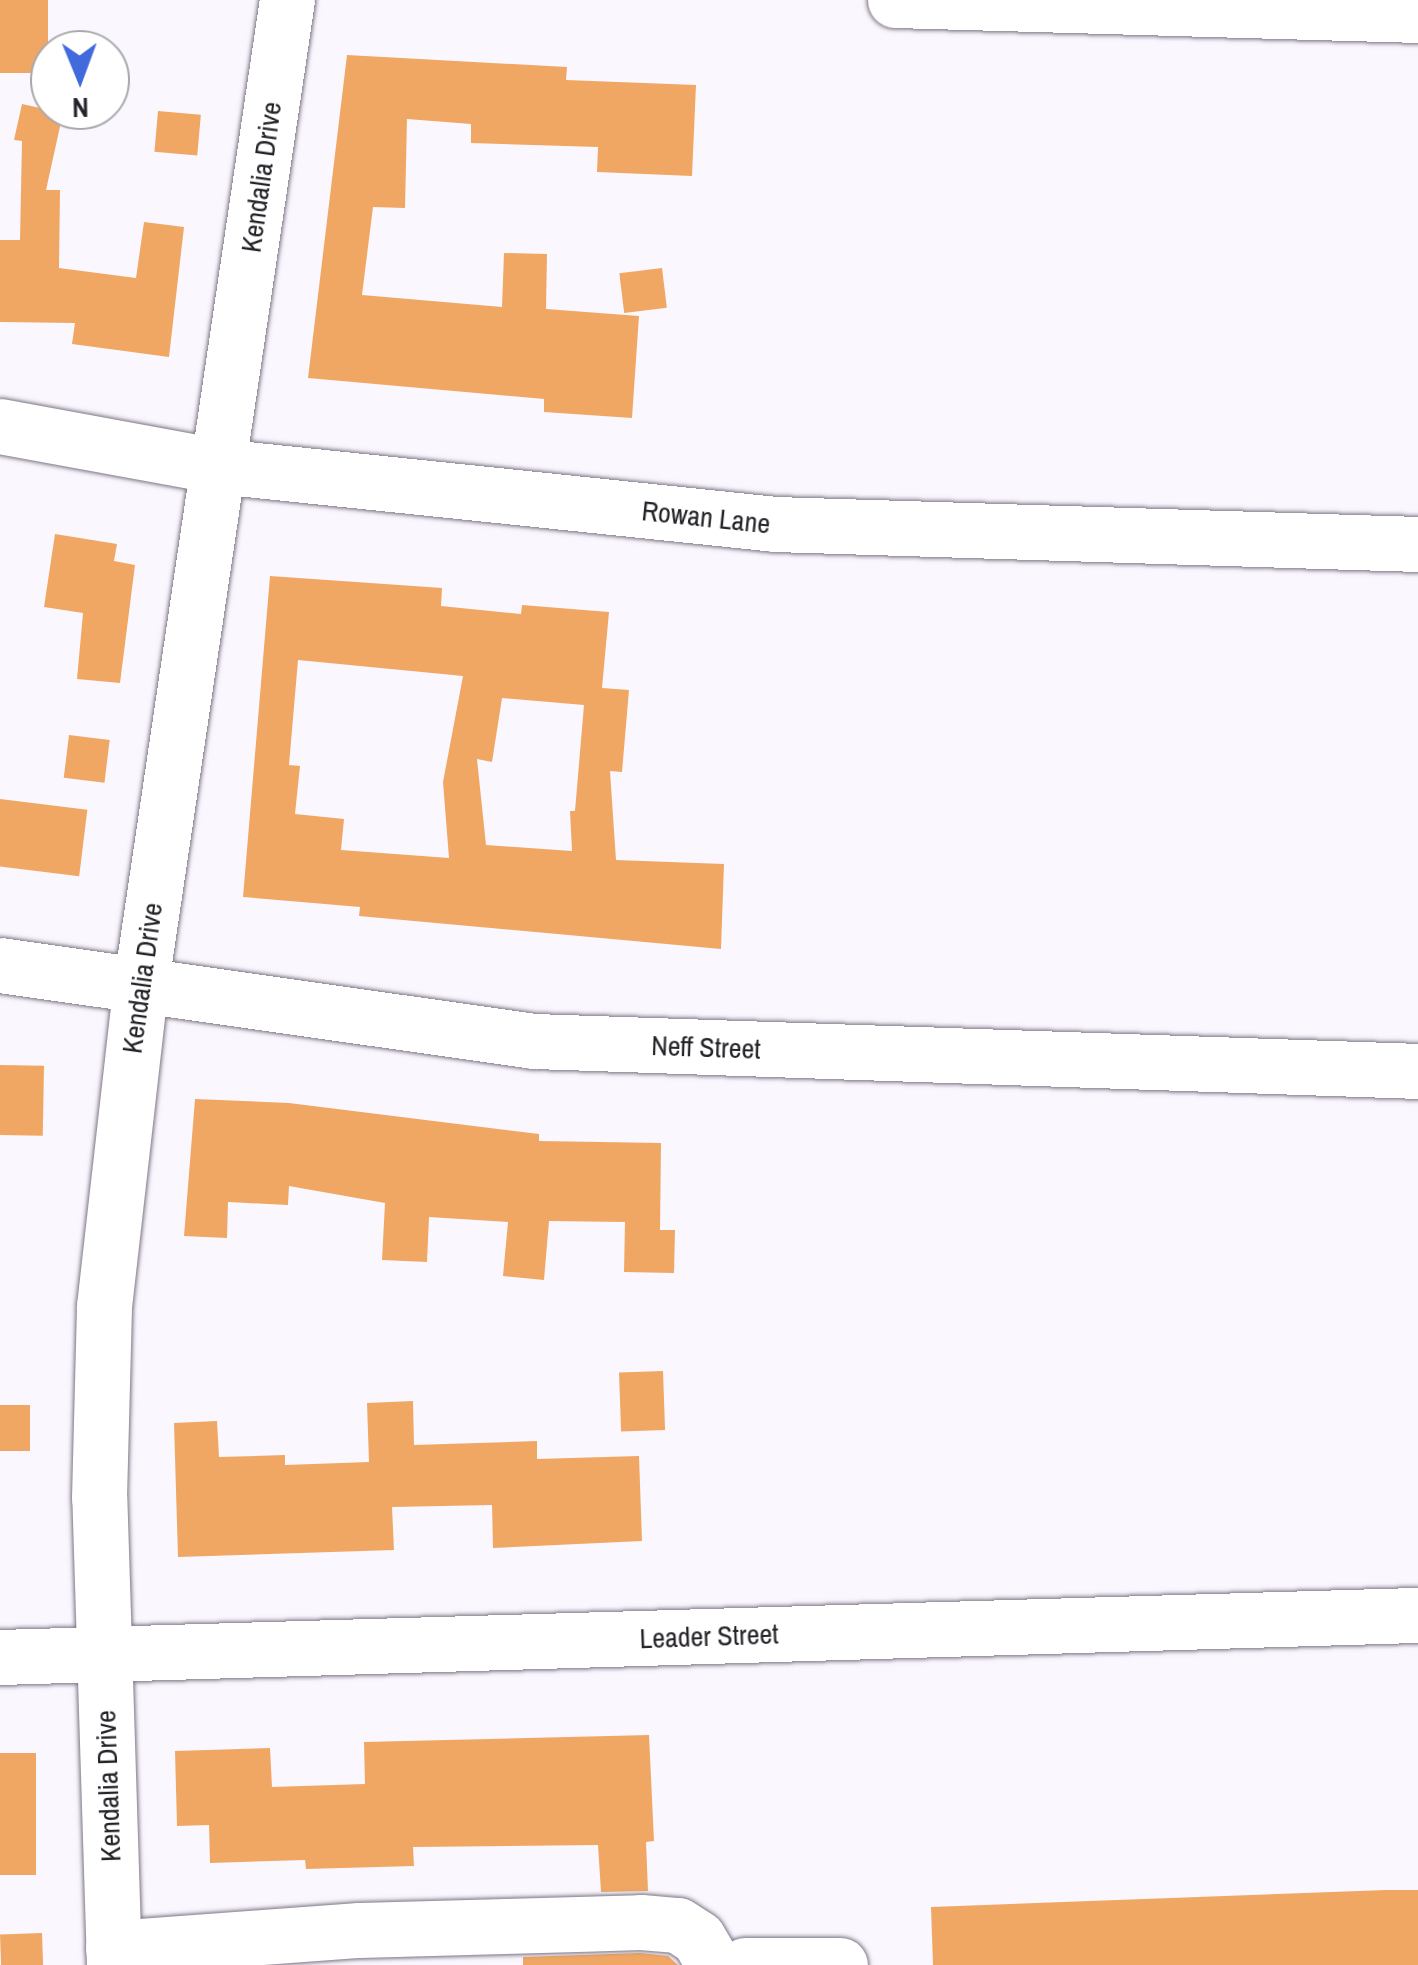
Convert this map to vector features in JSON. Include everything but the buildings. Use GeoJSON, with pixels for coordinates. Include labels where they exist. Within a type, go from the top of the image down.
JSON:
{"type":"FeatureCollection","features":[{"type":"Feature","properties":{"kind":"street","name":"Kendalia Drive"},"geometry":{"type":"LineString","coordinates":[[114,1956],[98,1498],[104,1306],[140,989],[287,0]]}},
{"type":"Feature","properties":{"kind":"street"},"geometry":{"type":"LineString","coordinates":[[895,0],[1418,15]]}},
{"type":"Feature","properties":{"kind":"street","name":"Rowan Lane"},"geometry":{"type":"LineString","coordinates":[[0,426],[218,466],[775,524],[1418,544]]}},
{"type":"Feature","properties":{"kind":"street","name":"Neff Street"},"geometry":{"type":"LineString","coordinates":[[0,965],[140,989],[534,1041],[1418,1070]]}},
{"type":"Feature","properties":{"kind":"street","name":"Leader Street"},"geometry":{"type":"LineString","coordinates":[[0,1657],[1418,1615]]}},
{"type":"Feature","properties":{"kind":"street"},"geometry":{"type":"LineString","coordinates":[[114,1956],[326,1950],[678,1925],[698,1938],[714,1965]]}},
{"type":"Feature","properties":{"kind":"street"},"geometry":{"type":"LineString","coordinates":[[745,1965],[840,1965]]}}]}
